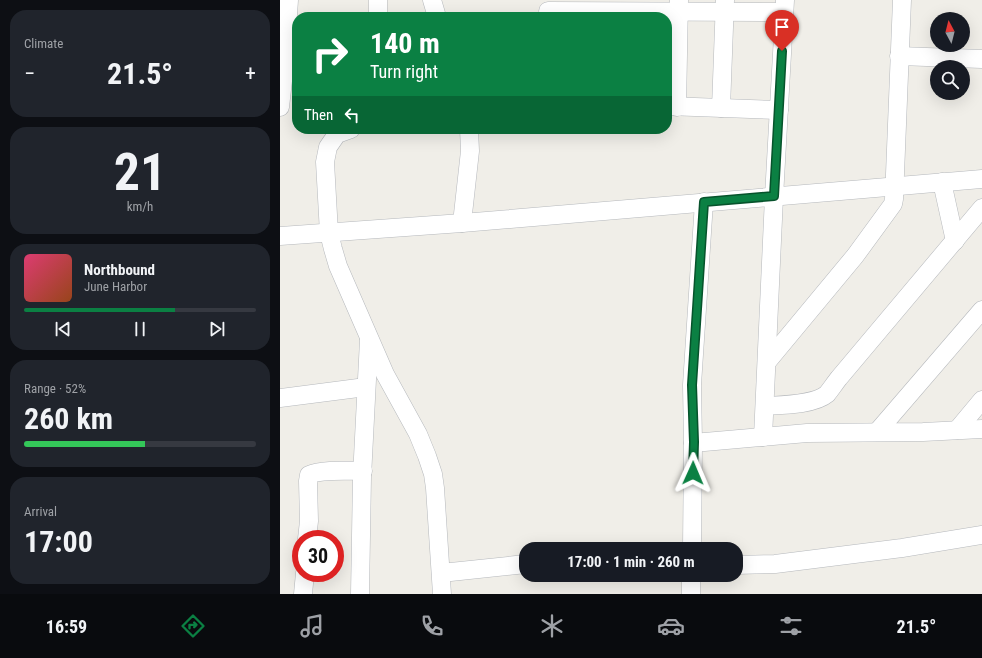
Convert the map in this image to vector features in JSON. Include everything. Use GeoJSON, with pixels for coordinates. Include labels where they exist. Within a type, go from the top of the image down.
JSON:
{"type":"FeatureCollection","features":[{"type":"Feature","properties":{"kind":"street"},"geometry":{"type":"LineString","coordinates":[[280,107],[289,0]]}},
{"type":"Feature","properties":{"kind":"street"},"geometry":{"type":"LineString","coordinates":[[378,0],[378,12]]}},
{"type":"Feature","properties":{"kind":"street"},"geometry":{"type":"LineString","coordinates":[[432,0],[436,12]]}},
{"type":"Feature","properties":{"kind":"street"},"geometry":{"type":"LineString","coordinates":[[766,362],[855,256],[893,204],[902,0]]}},
{"type":"Feature","properties":{"kind":"street"},"geometry":{"type":"LineString","coordinates":[[548,11],[587,5],[785,6],[774,196],[763,437]]}},
{"type":"Feature","properties":{"kind":"street"},"geometry":{"type":"LineString","coordinates":[[679,6],[672,107],[779,110]]}},
{"type":"Feature","properties":{"kind":"street"},"geometry":{"type":"LineString","coordinates":[[721,108],[725,6]]}},
{"type":"Feature","properties":{"kind":"street"},"geometry":{"type":"LineString","coordinates":[[899,56],[982,59]]}},
{"type":"Feature","properties":{"kind":"street"},"geometry":{"type":"LineString","coordinates":[[337,134],[328,147],[325,162],[329,233],[338,266],[386,374],[418,434],[434,474],[442,594]]}},
{"type":"Feature","properties":{"kind":"street"},"geometry":{"type":"LineString","coordinates":[[462,223],[470,151],[469,134]]}},
{"type":"Feature","properties":{"kind":"street"},"geometry":{"type":"LineString","coordinates":[[280,236],[462,223],[982,179]]}},
{"type":"Feature","properties":{"kind":"street"},"geometry":{"type":"LineString","coordinates":[[942,182],[955,241]]}},
{"type":"Feature","properties":{"kind":"street"},"geometry":{"type":"LineString","coordinates":[[692,542],[694,442],[692,385],[704,202]]}},
{"type":"Feature","properties":{"kind":"street"},"geometry":{"type":"LineString","coordinates":[[765,406],[808,402],[819,399],[826,394],[982,208]]}},
{"type":"Feature","properties":{"kind":"street"},"geometry":{"type":"LineString","coordinates":[[280,229],[329,233]]}},
{"type":"Feature","properties":{"kind":"street"},"geometry":{"type":"LineString","coordinates":[[877,432],[982,310]]}},
{"type":"Feature","properties":{"kind":"street"},"geometry":{"type":"LineString","coordinates":[[360,594],[363,471],[369,337]]}},
{"type":"Feature","properties":{"kind":"street"},"geometry":{"type":"LineString","coordinates":[[280,398],[366,387]]}},
{"type":"Feature","properties":{"kind":"street"},"geometry":{"type":"LineString","coordinates":[[957,430],[982,400]]}},
{"type":"Feature","properties":{"kind":"street"},"geometry":{"type":"LineString","coordinates":[[694,442],[807,433],[982,429]]}},
{"type":"Feature","properties":{"kind":"street"},"geometry":{"type":"LineString","coordinates":[[308,530],[309,476],[314,473],[323,472],[363,471]]}},
{"type":"Feature","properties":{"kind":"street"},"geometry":{"type":"LineString","coordinates":[[743,565],[775,564],[902,548],[982,535]]}},
{"type":"Feature","properties":{"kind":"street"},"geometry":{"type":"LineString","coordinates":[[441,573],[519,565]]}},
{"type":"Feature","properties":{"kind":"street"},"geometry":{"type":"LineString","coordinates":[[303,594],[304,582]]}},
{"type":"Feature","properties":{"kind":"street"},"geometry":{"type":"LineString","coordinates":[[691,582],[691,594]]}},
{"type":"Feature","properties":{"kind":"route"},"geometry":{"type":"LineString","coordinates":[[693,473],[694,442],[692,385],[704,202],[774,196],[782,51]]}}]}
